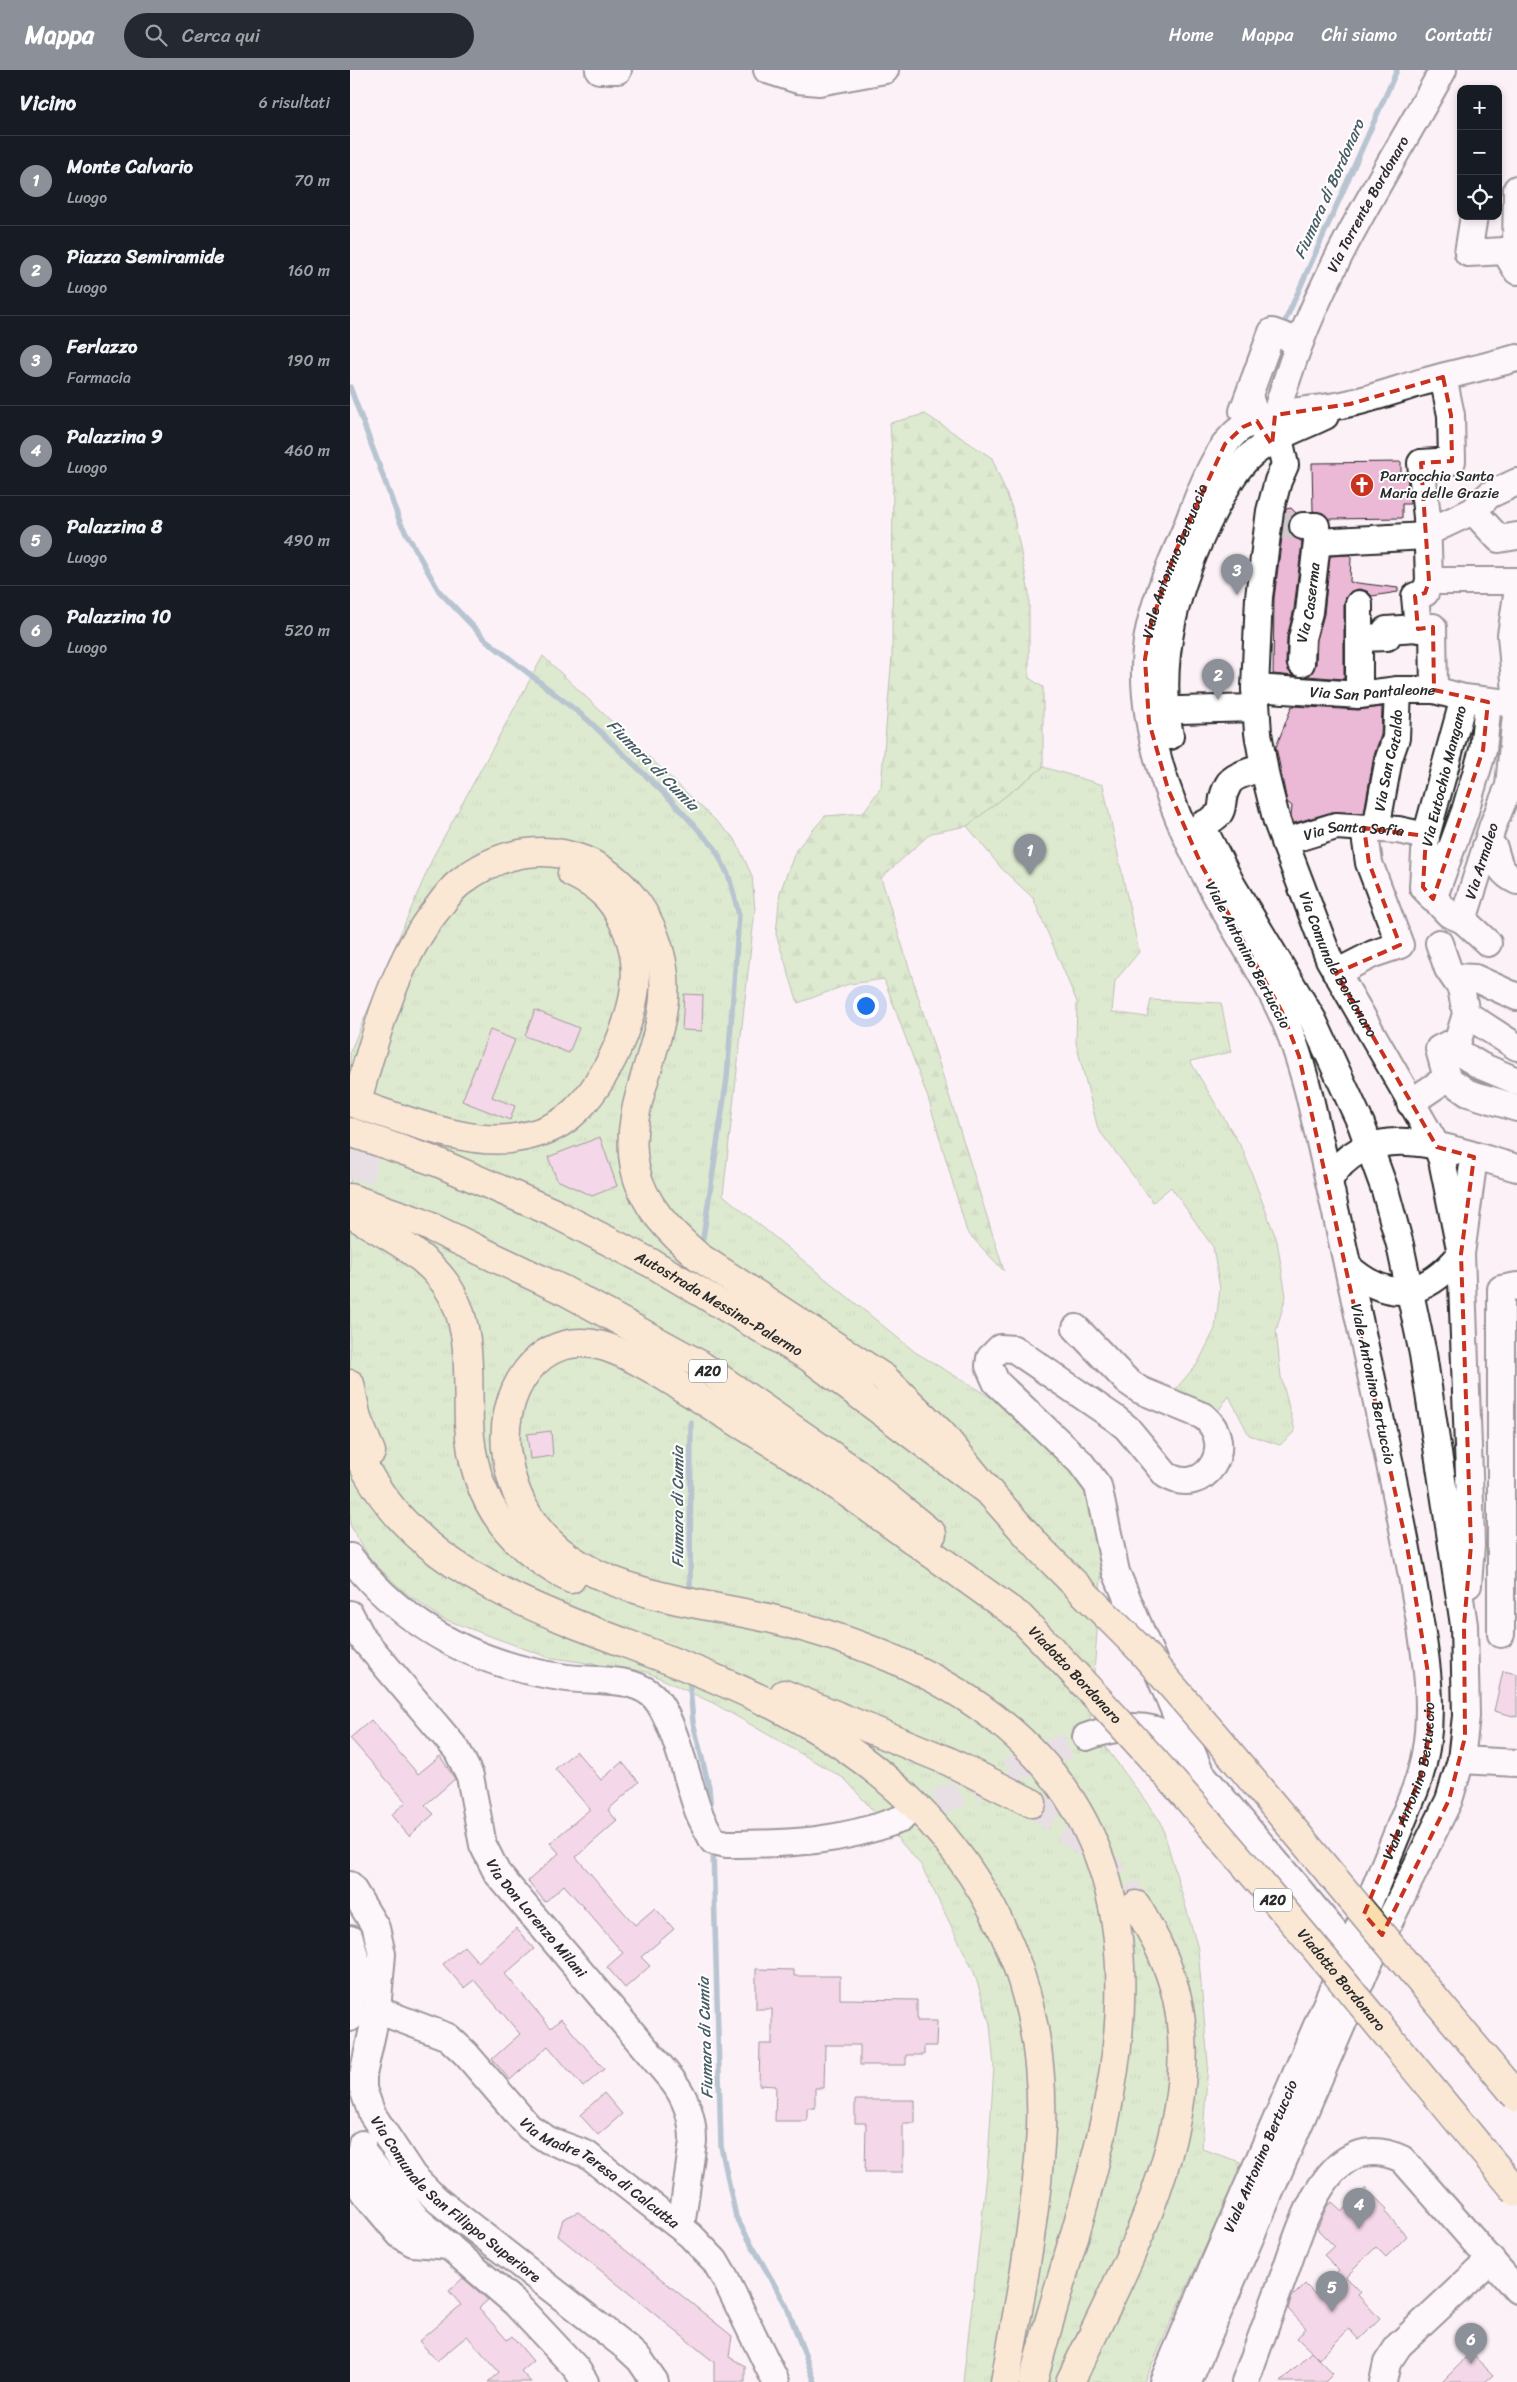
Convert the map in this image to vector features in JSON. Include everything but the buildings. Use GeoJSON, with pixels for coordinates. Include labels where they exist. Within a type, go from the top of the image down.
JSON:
{"type":"FeatureCollection","features":[{"type":"Feature","properties":{"kind":"highway"},"geometry":{"type":"LineString","coordinates":[[362,1096],[375,1036],[399,974],[428,919],[456,885],[480,868],[504,858],[524,854],[553,853],[571,856],[612,875],[629,890],[643,912],[655,935],[662,963],[664,995],[659,1023],[635,1113],[632,1133],[635,1169],[648,1202],[676,1237],[699,1257],[884,1378],[941,1433],[990,1493]]}},
{"type":"Feature","properties":{"kind":"highway"},"geometry":{"type":"LineString","coordinates":[[542,868],[569,872],[603,892],[614,906],[631,942],[636,962],[635,988],[619,1045],[602,1075],[571,1115],[549,1129],[517,1138],[496,1140],[467,1137],[362,1096],[411,982],[443,923],[464,896],[492,877],[509,869],[542,868]]}},
{"type":"Feature","properties":{"kind":"highway","name":"Autostrada Messina-Palermo"},"geometry":{"type":"LineString","coordinates":[[350,1132],[437,1162],[543,1208],[655,1265],[809,1357],[990,1493],[1040,1549],[1139,1648],[1210,1730],[1517,2097]]}},
{"type":"Feature","properties":{"kind":"highway","name":"A20"},"geometry":{"type":"LineString","coordinates":[[350,1198],[420,1222],[565,1291],[699,1364],[857,1473],[950,1548],[1020,1617]]}},
{"type":"Feature","properties":{"kind":"highway"},"geometry":{"type":"LineString","coordinates":[[350,1213],[418,1256],[445,1282],[461,1314],[469,1370],[469,1423],[472,1455],[477,1477],[494,1515],[524,1547],[554,1571],[619,1598],[825,1647],[911,1681],[962,1710],[1010,1748],[1047,1787],[1062,1810],[1083,1854],[1096,1893],[1106,1965],[1106,2010],[1100,2069],[1088,2136],[1018,2382]]}},
{"type":"Feature","properties":{"kind":"highway"},"geometry":{"type":"LineString","coordinates":[[1020,1617],[794,1457],[664,1377],[620,1353],[592,1344],[563,1347],[537,1360],[526,1370],[517,1383],[510,1401],[506,1423],[505,1448],[508,1467],[520,1503],[529,1519],[554,1547],[582,1567],[624,1585],[828,1634],[916,1669],[970,1699],[1018,1736],[1058,1779],[1073,1802],[1095,1846],[1110,1892],[1120,1962],[1119,2010],[1113,2070],[1100,2138],[1033,2382]]}},
{"type":"Feature","properties":{"kind":"highway"},"geometry":{"type":"LineString","coordinates":[[350,1384],[357,1419],[373,1458],[388,1483],[438,1538],[474,1564],[527,1592],[757,1682],[948,1761],[1032,1803]]}},
{"type":"Feature","properties":{"kind":"highway"},"geometry":{"type":"LineString","coordinates":[[350,1436],[360,1464],[376,1490],[413,1531],[445,1560],[501,1593],[700,1674],[805,1722],[860,1758],[908,1798],[951,1843],[973,1874],[1003,1931],[1022,1979],[1036,2050],[1040,2086],[1041,2125],[1034,2212],[1005,2382]]}},
{"type":"Feature","properties":{"kind":"highway","name":"Viadotto Bordonaro"},"geometry":{"type":"LineString","coordinates":[[1020,1617],[1095,1693],[1170,1776],[1517,2192]]}},
{"type":"Feature","properties":{"kind":"highway"},"geometry":{"type":"LineString","coordinates":[[1070,2382],[1147,2215],[1167,2154],[1178,2097],[1182,2049],[1177,1998],[1161,1949],[1136,1904]]}},
{"type":"Feature","properties":{"kind":"street"},"geometry":{"type":"LineString","coordinates":[[599,70],[618,70]]}},
{"type":"Feature","properties":{"kind":"street"},"geometry":{"type":"LineString","coordinates":[[767,70],[798,80],[819,82],[885,70]]}},
{"type":"Feature","properties":{"kind":"street","name":"Via Torrente Bordonaro"},"geometry":{"type":"LineString","coordinates":[[1268,426],[1300,342],[1331,270],[1443,70]]}},
{"type":"Feature","properties":{"kind":"street"},"geometry":{"type":"LineString","coordinates":[[1473,220],[1468,253],[1514,254],[1517,189]]}},
{"type":"Feature","properties":{"kind":"street"},"geometry":{"type":"LineString","coordinates":[[1233,435],[1272,332],[1300,342]]}},
{"type":"Feature","properties":{"kind":"street"},"geometry":{"type":"LineString","coordinates":[[1268,426],[1517,358]]}},
{"type":"Feature","properties":{"kind":"street"},"geometry":{"type":"LineString","coordinates":[[1418,628],[1415,596],[1425,593],[1429,581],[1421,462],[1452,461],[1452,415],[1443,377]]}},
{"type":"Feature","properties":{"kind":"street","name":"Via Comunale Bordonaro"},"geometry":{"type":"LineString","coordinates":[[1249,396],[1281,446],[1286,465],[1278,481],[1259,597],[1255,698],[1263,767],[1284,842],[1320,939],[1336,973],[1437,1147],[1460,1254]]}},
{"type":"Feature","properties":{"kind":"street","name":"Viale Antonino Bertuccio"},"geometry":{"type":"LineString","coordinates":[[1188,2382],[1358,1959],[1421,1775],[1429,1737],[1430,1703],[1424,1645],[1407,1546],[1348,1267],[1308,1090],[1290,1030],[1214,892],[1193,847],[1160,764],[1146,706],[1145,659],[1151,624],[1191,516],[1218,454],[1233,435],[1244,427],[1268,426]]}},
{"type":"Feature","properties":{"kind":"street","name":"Viale Antonino Bertuccio"},"geometry":{"type":"LineString","coordinates":[[1163,2382],[1358,1959],[1449,1800],[1461,1760],[1466,1716],[1464,1626],[1423,1354],[1392,1213],[1369,1146],[1342,1080],[1313,1020],[1232,885],[1202,825],[1176,760],[1167,722],[1164,681],[1169,628],[1191,559],[1228,484],[1252,455],[1268,426]]}},
{"type":"Feature","properties":{"kind":"street"},"geometry":{"type":"LineString","coordinates":[[1426,534],[1474,511],[1489,495],[1517,482]]}},
{"type":"Feature","properties":{"kind":"street"},"geometry":{"type":"LineString","coordinates":[[1474,511],[1499,539],[1517,536]]}},
{"type":"Feature","properties":{"kind":"street","name":"Via Caserma"},"geometry":{"type":"LineString","coordinates":[[1300,663],[1302,638],[1309,612],[1310,534],[1426,534]]}},
{"type":"Feature","properties":{"kind":"street"},"geometry":{"type":"LineString","coordinates":[[1429,581],[1517,581]]}},
{"type":"Feature","properties":{"kind":"street","name":"Via Armaleo"},"geometry":{"type":"LineString","coordinates":[[1463,920],[1486,846],[1509,786],[1516,733],[1517,704],[1511,635],[1517,595]]}},
{"type":"Feature","properties":{"kind":"street"},"geometry":{"type":"LineString","coordinates":[[1359,604],[1361,638],[1359,695]]}},
{"type":"Feature","properties":{"kind":"street"},"geometry":{"type":"LineString","coordinates":[[1361,638],[1387,637],[1386,630],[1433,627],[1434,690]]}},
{"type":"Feature","properties":{"kind":"street","name":"Via San Pantaleone"},"geometry":{"type":"LineString","coordinates":[[1180,710],[1255,698],[1359,695],[1398,690],[1434,690],[1476,700],[1517,704]]}},
{"type":"Feature","properties":{"kind":"street","name":"Via San Cataldo"},"geometry":{"type":"LineString","coordinates":[[1336,973],[1373,954],[1400,944],[1369,863],[1370,829],[1396,738],[1398,690]]}},
{"type":"Feature","properties":{"kind":"street"},"geometry":{"type":"LineString","coordinates":[[1433,898],[1465,811],[1483,750],[1476,700]]}},
{"type":"Feature","properties":{"kind":"street","name":"Via Eutochio Mangano"},"geometry":{"type":"LineString","coordinates":[[1476,700],[1426,836],[1423,887],[1449,914],[1463,920],[1488,943]]}},
{"type":"Feature","properties":{"kind":"street"},"geometry":{"type":"LineString","coordinates":[[1202,825],[1216,818],[1222,812],[1228,784],[1234,778],[1263,767]]}},
{"type":"Feature","properties":{"kind":"street","name":"Via Santa Sofia"},"geometry":{"type":"LineString","coordinates":[[1284,842],[1336,826],[1398,830],[1426,836]]}},
{"type":"Feature","properties":{"kind":"street"},"geometry":{"type":"LineString","coordinates":[[1486,846],[1494,848],[1498,863],[1505,875],[1517,880]]}},
{"type":"Feature","properties":{"kind":"street"},"geometry":{"type":"LineString","coordinates":[[1440,943],[1454,977],[1461,988],[1466,1014],[1456,1050]]}},
{"type":"Feature","properties":{"kind":"street"},"geometry":{"type":"LineString","coordinates":[[1454,977],[1475,978],[1517,997]]}},
{"type":"Feature","properties":{"kind":"street"},"geometry":{"type":"LineString","coordinates":[[1466,1014],[1517,1047]]}},
{"type":"Feature","properties":{"kind":"street"},"geometry":{"type":"LineString","coordinates":[[1517,1081],[1481,1066],[1446,1045],[1439,1049],[1447,1078],[1468,1093],[1517,1108]]}},
{"type":"Feature","properties":{"kind":"street"},"geometry":{"type":"LineString","coordinates":[[1410,1103],[1447,1078]]}},
{"type":"Feature","properties":{"kind":"street"},"geometry":{"type":"LineString","coordinates":[[1329,1180],[1337,1166],[1348,1157],[1369,1146],[1396,1141],[1437,1147],[1517,1168]]}},
{"type":"Feature","properties":{"kind":"street"},"geometry":{"type":"LineString","coordinates":[[1464,1626],[1471,1545],[1460,1254],[1474,1157]]}},
{"type":"Feature","properties":{"kind":"street"},"geometry":{"type":"LineString","coordinates":[[1348,1267],[1375,1287],[1394,1292],[1410,1291],[1439,1276],[1460,1254]]}},
{"type":"Feature","properties":{"kind":"street"},"geometry":{"type":"LineString","coordinates":[[1501,1634],[1509,1560],[1509,1339],[1501,1289],[1517,1286]]}},
{"type":"Feature","properties":{"kind":"street"},"geometry":{"type":"LineString","coordinates":[[1076,1328],[1127,1381],[1140,1390],[1203,1416],[1210,1421],[1218,1440],[1217,1456],[1209,1471],[1191,1480],[1173,1480],[1166,1475],[1127,1428],[1014,1349],[1000,1348],[990,1358],[989,1366],[996,1382],[1080,1462],[1098,1486],[1116,1572],[1199,1768]]}},
{"type":"Feature","properties":{"kind":"street"},"geometry":{"type":"LineString","coordinates":[[350,1557],[364,1576],[392,1605],[427,1629],[466,1649],[543,1673],[632,1685],[651,1694],[665,1713],[700,1814],[713,1840],[727,1844],[817,1842],[856,1833],[901,1819]]}},
{"type":"Feature","properties":{"kind":"street","name":"Via Don Lorenzo Milani"},"geometry":{"type":"LineString","coordinates":[[350,1614],[363,1639],[458,1750],[470,1776],[483,1845],[497,1873],[672,2080],[686,2101],[692,2120],[693,2141],[681,2227]]}},
{"type":"Feature","properties":{"kind":"street"},"geometry":{"type":"LineString","coordinates":[[1086,1736],[1117,1728],[1146,1728],[1160,1730],[1171,1737],[1358,1959]]}},
{"type":"Feature","properties":{"kind":"street"},"geometry":{"type":"LineString","coordinates":[[1461,1760],[1517,1763]]}},
{"type":"Feature","properties":{"kind":"street","name":"Via Comunale San Filippo Superiore"},"geometry":{"type":"LineString","coordinates":[[350,1886],[376,1928],[380,1941],[381,1986],[378,2010],[363,2075],[363,2089],[372,2114],[424,2188],[626,2347],[640,2360],[655,2382]]}},
{"type":"Feature","properties":{"kind":"street"},"geometry":{"type":"LineString","coordinates":[[350,1939],[357,1963],[350,2018]]}},
{"type":"Feature","properties":{"kind":"street","name":"Via Madre Teresa di Calcutta"},"geometry":{"type":"LineString","coordinates":[[378,2010],[448,2037],[466,2054],[529,2127],[548,2140],[586,2154],[681,2227],[715,2261],[758,2342],[776,2382]]}},
{"type":"Feature","properties":{"kind":"street"},"geometry":{"type":"LineString","coordinates":[[350,2048],[363,2075]]}},
{"type":"Feature","properties":{"kind":"street"},"geometry":{"type":"LineString","coordinates":[[372,2114],[361,2150],[418,2219],[515,2303],[576,2368],[585,2382]]}},
{"type":"Feature","properties":{"kind":"street"},"geometry":{"type":"LineString","coordinates":[[1245,2382],[1308,2209],[1324,2181],[1346,2160],[1355,2155],[1379,2152],[1402,2159],[1517,2290]]}},
{"type":"Feature","properties":{"kind":"street"},"geometry":{"type":"LineString","coordinates":[[1383,2382],[1387,2363],[1399,2345],[1491,2259]]}},
{"type":"Feature","properties":{"kind":"highlighted area"},"geometry":{"type":"Polygon","coordinates":[[[1443,377],[1451,415],[1452,461],[1421,463],[1429,581],[1425,593],[1415,596],[1418,629],[1433,627],[1434,690],[1488,702],[1483,750],[1433,899],[1423,887],[1426,836],[1364,828],[1369,863],[1400,945],[1336,973],[1437,1147],[1474,1157],[1461,1254],[1471,1545],[1464,1625],[1465,1737],[1449,1800],[1382,1935],[1364,1914],[1421,1775],[1429,1737],[1428,1673],[1407,1546],[1299,1056],[1282,1012],[1201,864],[1168,789],[1149,722],[1145,659],[1151,624],[1174,555],[1225,444],[1243,427],[1257,421],[1272,445],[1275,415],[1350,404],[1443,377]]]}},
{"type":"Feature","properties":{"kind":"green space"},"geometry":{"type":"Polygon","coordinates":[[[925,414],[992,458],[1012,508],[1029,593],[1029,678],[1043,687],[1043,767],[967,826],[931,833],[881,878],[1004,1271],[967,1232],[929,1101],[884,979],[849,984],[798,1003],[776,934],[780,892],[796,850],[825,816],[863,813],[881,787],[892,656],[893,472],[890,423],[925,414]]]}},
{"type":"Feature","properties":{"kind":"green space"},"geometry":{"type":"Polygon","coordinates":[[[543,656],[735,839],[752,876],[755,910],[723,1195],[915,1352],[1000,1403],[1059,1448],[1093,1493],[1101,1542],[1101,1579],[1090,1726],[1161,1822],[1198,1949],[1208,2063],[1202,2149],[1243,2163],[1144,2382],[963,2382],[987,2175],[994,2066],[990,2024],[974,1972],[921,1865],[845,1779],[715,1704],[647,1672],[547,1657],[441,1618],[403,1591],[370,1559],[350,1525],[350,1052],[434,855],[543,656]]]}},
{"type":"Feature","properties":{"kind":"green space"},"geometry":{"type":"Polygon","coordinates":[[[1043,767],[1103,785],[1139,952],[1115,981],[1112,1012],[1147,1017],[1151,1000],[1221,1003],[1231,1052],[1190,1061],[1243,1150],[1277,1241],[1286,1296],[1276,1331],[1281,1377],[1295,1431],[1280,1445],[1249,1435],[1229,1396],[1216,1414],[1174,1391],[1198,1363],[1215,1329],[1220,1289],[1213,1247],[1171,1187],[1153,1202],[1098,1129],[1076,1043],[1077,1002],[1033,898],[1002,869],[967,826],[1043,767]]]}},
{"type":"Feature","properties":{"kind":"waterway","name":"Fiumara di Bordonaro"},"geometry":{"type":"LineString","coordinates":[[1286,319],[1397,70]]}},
{"type":"Feature","properties":{"kind":"waterway","name":"Fiumara di Cumia"},"geometry":{"type":"LineString","coordinates":[[350,387],[400,522],[439,591],[486,640],[588,720],[672,801],[715,848],[729,877],[739,915],[727,1078],[703,1238]]}},
{"type":"Feature","properties":{"kind":"waterway","name":"Fiumara di Cumia"},"geometry":{"type":"LineString","coordinates":[[690,1592],[691,1422]]}},
{"type":"Feature","properties":{"kind":"waterway","name":"Fiumara di Cumia"},"geometry":{"type":"LineString","coordinates":[[689,1676],[693,1722],[709,1787],[711,1812]]}},
{"type":"Feature","properties":{"kind":"waterway","name":"Fiumara di Cumia"},"geometry":{"type":"LineString","coordinates":[[713,1849],[721,2146],[736,2217],[787,2307],[815,2382]]}},
{"type":"Feature","properties":{"kind":"tunnel"},"geometry":{"type":"LineString","coordinates":[[1273,526],[1303,526]]}},
{"type":"Feature","properties":{"kind":"tunnel"},"geometry":{"type":"LineString","coordinates":[[351,1222],[372,1114]]}},
{"type":"Feature","properties":{"kind":"tunnel"},"geometry":{"type":"LineString","coordinates":[[901,1819],[1086,1737]]}},
{"type":"Feature","properties":{"kind":"tunnel"},"geometry":{"type":"LineString","coordinates":[[1032,1803],[1062,1824],[1089,1848],[1114,1875],[1136,1905]]}},
{"type":"Feature","properties":{"kind":"place","name":"Parrocchia Santa Maria delle Grazie"},"geometry":{"type":"Point","coordinates":[1362,485]}},
{"type":"Feature","properties":{"kind":"place","name":"Ferlazzo"},"geometry":{"type":"Point","coordinates":[1237,595]}},
{"type":"Feature","properties":{"kind":"place","name":"Piazza Semiramide"},"geometry":{"type":"Point","coordinates":[1218,700]}},
{"type":"Feature","properties":{"kind":"place","name":"Monte Calvario"},"geometry":{"type":"Point","coordinates":[1030,875]}},
{"type":"Feature","properties":{"kind":"place","name":"Palazzina 9"},"geometry":{"type":"Point","coordinates":[1359,2229]}},
{"type":"Feature","properties":{"kind":"place","name":"Palazzina 8"},"geometry":{"type":"Point","coordinates":[1332,2312]}},
{"type":"Feature","properties":{"kind":"place","name":"Palazzina 10"},"geometry":{"type":"Point","coordinates":[1471,2364]}}]}
